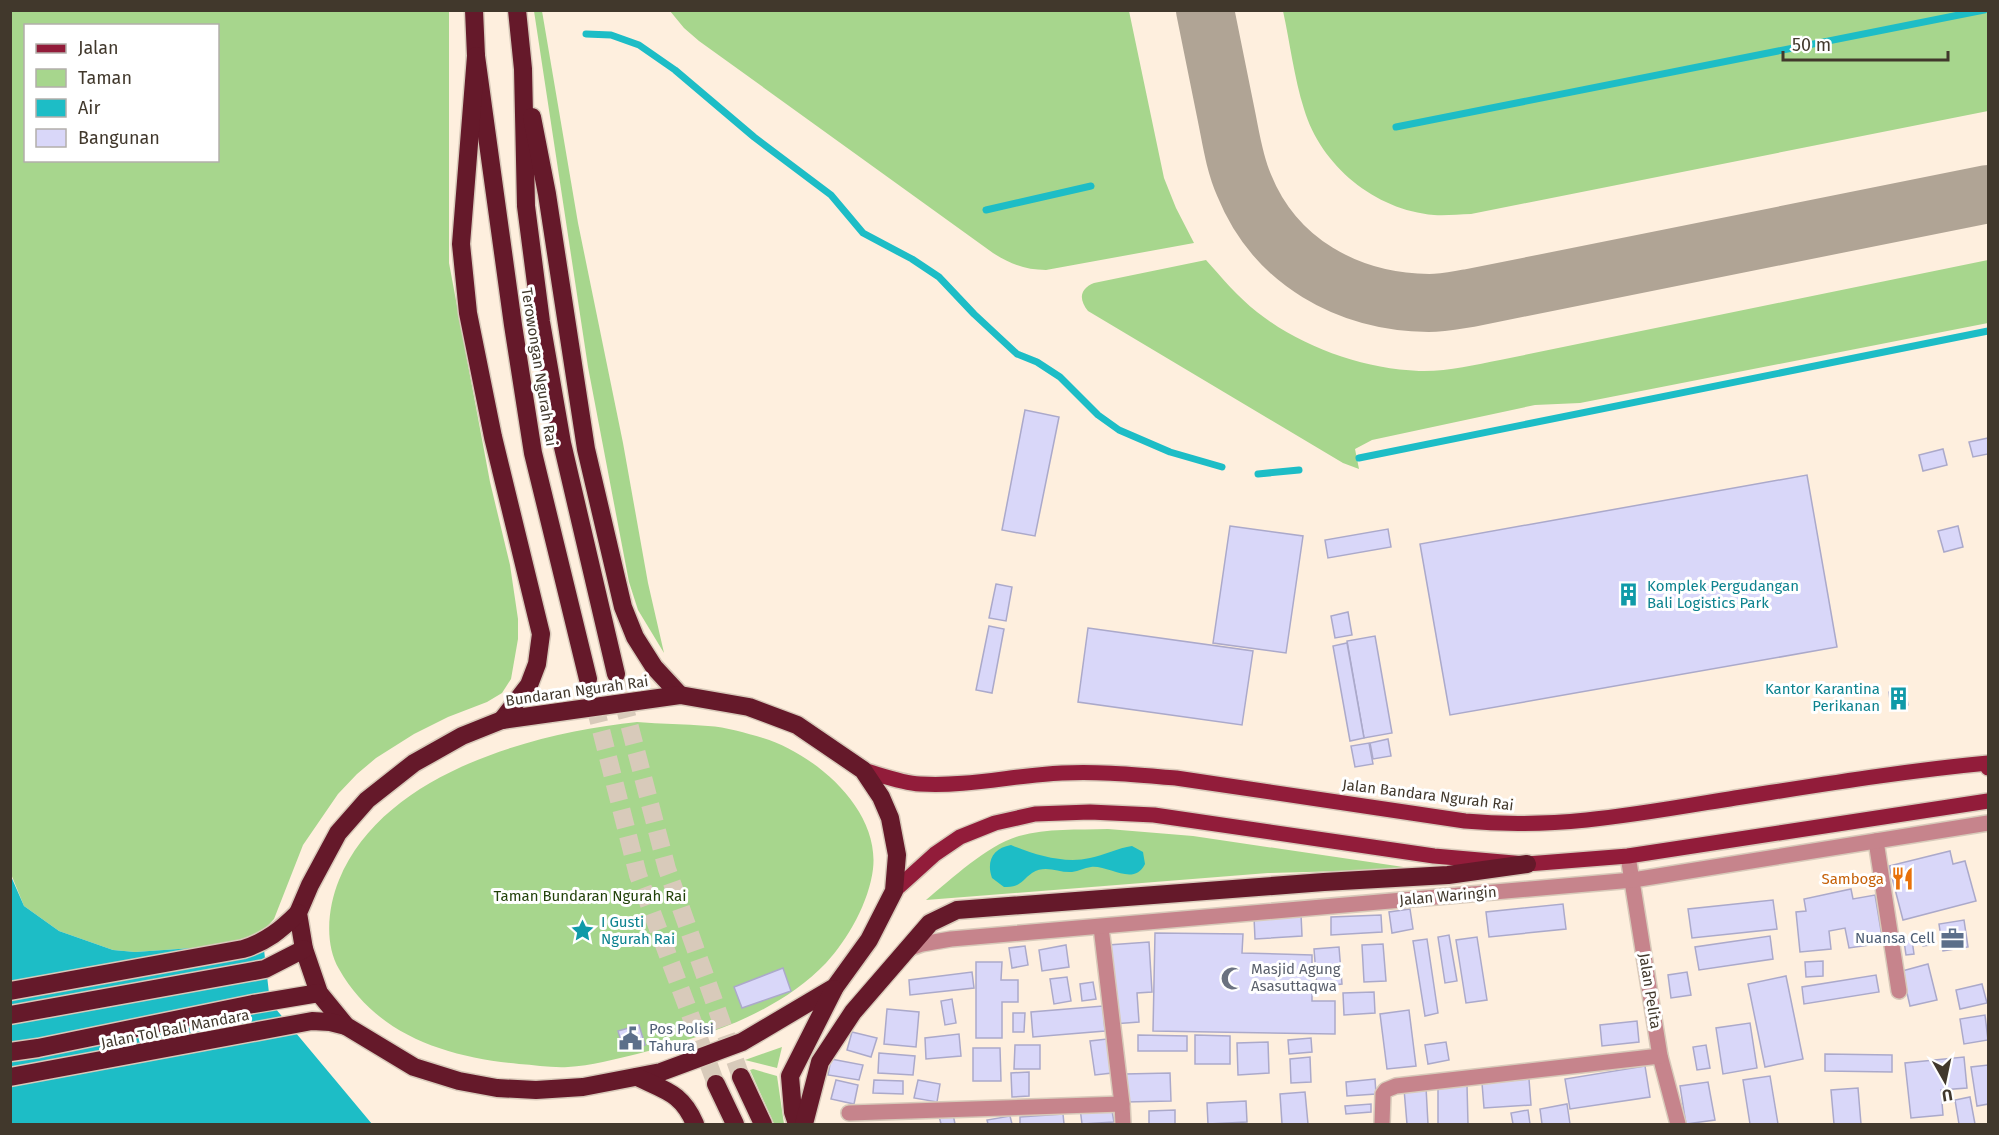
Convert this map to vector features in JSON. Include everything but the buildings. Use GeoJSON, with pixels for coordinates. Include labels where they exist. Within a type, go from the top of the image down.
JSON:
{"type":"FeatureCollection","features":[{"type":"Feature","properties":{"kind":"highway"},"geometry":{"type":"LineString","coordinates":[[474,10],[476,56],[461,244],[468,313],[494,437],[541,634],[537,664],[529,685],[502,720]]}},
{"type":"Feature","properties":{"kind":"highway"},"geometry":{"type":"LineString","coordinates":[[516,10],[523,69],[547,194],[586,449],[623,607],[635,637],[654,667],[680,695]]}},
{"type":"Feature","properties":{"kind":"highway","name":"Terowongan Ngurah Rai"},"geometry":{"type":"LineString","coordinates":[[476,56],[533,453],[588,680]]}},
{"type":"Feature","properties":{"kind":"highway","name":"Terowongan Ngurah Rai"},"geometry":{"type":"LineString","coordinates":[[523,69],[526,206],[541,322],[562,443],[616,674]]}},
{"type":"Feature","properties":{"kind":"highway","name":"Bundaran Ngurah Rai"},"geometry":{"type":"LineString","coordinates":[[680,695],[749,707],[797,725],[863,770],[890,818],[897,855],[894,891],[869,940],[835,987],[742,1042],[661,1072],[583,1087],[536,1090],[496,1088],[459,1081],[414,1067],[346,1026],[319,993],[297,953],[298,913],[338,833],[367,800],[414,763],[462,736],[502,720],[680,695]]}},
{"type":"Feature","properties":{"kind":"highway"},"geometry":{"type":"LineString","coordinates":[[804,1125],[820,1062],[853,1012],[930,924],[957,910],[1448,874],[1527,864]]}},
{"type":"Feature","properties":{"kind":"highway"},"geometry":{"type":"LineString","coordinates":[[10,991],[243,949],[261,943],[282,929],[298,913]]}},
{"type":"Feature","properties":{"kind":"highway"},"geometry":{"type":"LineString","coordinates":[[10,1015],[265,969],[297,953]]}},
{"type":"Feature","properties":{"kind":"highway"},"geometry":{"type":"LineString","coordinates":[[797,1125],[793,1112],[790,1076],[835,987]]}},
{"type":"Feature","properties":{"kind":"highway","name":"Jalan Tol Bali Mandara"},"geometry":{"type":"LineString","coordinates":[[10,1052],[319,993]]}},
{"type":"Feature","properties":{"kind":"highway","name":"Jalan Tol Bali Mandara"},"geometry":{"type":"LineString","coordinates":[[10,1077],[304,1022],[319,1021],[346,1026]]}},
{"type":"Feature","properties":{"kind":"highway"},"geometry":{"type":"LineString","coordinates":[[637,1077],[682,1101],[688,1108],[695,1125]]}},
{"type":"Feature","properties":{"kind":"highway"},"geometry":{"type":"LineString","coordinates":[[741,1077],[763,1125]]}},
{"type":"Feature","properties":{"kind":"highway"},"geometry":{"type":"LineString","coordinates":[[716,1084],[735,1125]]}},
{"type":"Feature","properties":{"kind":"main road","name":"Jalan Bandara Ngurah Rai"},"geometry":{"type":"LineString","coordinates":[[863,770],[903,782],[920,784],[1061,773],[1132,774],[1504,825],[1593,820],[1925,770],[1988,765]]}},
{"type":"Feature","properties":{"kind":"main road"},"geometry":{"type":"LineString","coordinates":[[894,891],[935,854],[960,837],[995,823],[1035,814],[1090,812],[1154,816],[1434,856],[1527,864],[1628,856],[1989,801]]}},
{"type":"Feature","properties":{"kind":"street","name":"Jalan Waringin"},"geometry":{"type":"LineString","coordinates":[[905,950],[922,944],[951,939],[1633,880],[1989,823]]}},
{"type":"Feature","properties":{"kind":"street"},"geometry":{"type":"LineString","coordinates":[[1876,841],[1899,990]]}},
{"type":"Feature","properties":{"kind":"street","name":"Jalan Pelita"},"geometry":{"type":"LineString","coordinates":[[1628,856],[1660,1056],[1678,1125]]}},
{"type":"Feature","properties":{"kind":"street"},"geometry":{"type":"LineString","coordinates":[[1448,874],[1451,896]]}},
{"type":"Feature","properties":{"kind":"street"},"geometry":{"type":"LineString","coordinates":[[1101,927],[1122,1104],[1122,1125]]}},
{"type":"Feature","properties":{"kind":"street"},"geometry":{"type":"LineString","coordinates":[[1382,1125],[1383,1094],[1386,1090],[1396,1086],[1660,1056]]}},
{"type":"Feature","properties":{"kind":"street"},"geometry":{"type":"LineString","coordinates":[[849,1113],[1122,1104]]}},
{"type":"Feature","properties":{"kind":"green space"},"geometry":{"type":"Polygon","coordinates":[[[10,11],[449,11],[449,263],[490,482],[510,565],[518,619],[518,639],[511,679],[502,693],[487,702],[448,717],[414,734],[376,758],[357,774],[338,794],[303,845],[274,919],[262,932],[250,939],[207,947],[135,952],[113,950],[59,931],[24,906],[11,874],[10,11]]]}},
{"type":"Feature","properties":{"kind":"green space"},"geometry":{"type":"Polygon","coordinates":[[[534,11],[542,11],[578,223],[623,443],[648,583],[664,653],[638,610],[629,582],[588,367],[534,11]]]}},
{"type":"Feature","properties":{"kind":"green space"},"geometry":{"type":"Polygon","coordinates":[[[670,11],[1129,11],[1164,178],[1194,243],[1046,270],[1025,268],[1012,263],[993,253],[699,41],[670,11]]]}},
{"type":"Feature","properties":{"kind":"green space"},"geometry":{"type":"Polygon","coordinates":[[[1283,11],[1988,11],[1988,111],[1471,214],[1434,215],[1391,204],[1371,194],[1353,182],[1323,149],[1304,109],[1283,11]]]}},
{"type":"Feature","properties":{"kind":"green space"},"geometry":{"type":"Polygon","coordinates":[[[1206,260],[1250,306],[1274,325],[1293,336],[1355,361],[1419,371],[1470,366],[1988,260],[1988,323],[1580,403],[1535,405],[1372,440],[1355,449],[1359,469],[1343,463],[1088,311],[1083,303],[1082,295],[1085,288],[1094,283],[1206,260]]]}},
{"type":"Feature","properties":{"kind":"green space","name":"Taman Bundaran Ngurah Rai"},"geometry":{"type":"Polygon","coordinates":[[[637,722],[715,727],[763,738],[803,757],[823,771],[855,805],[866,825],[872,847],[871,882],[856,919],[842,943],[826,963],[807,981],[785,996],[738,1021],[688,1040],[603,1062],[577,1066],[556,1067],[492,1061],[440,1049],[394,1027],[373,1011],[355,992],[339,969],[331,948],[329,925],[332,902],[339,880],[360,843],[390,812],[425,786],[466,765],[553,736],[637,722]]]}},
{"type":"Feature","properties":{"kind":"green space"},"geometry":{"type":"Polygon","coordinates":[[[1108,829],[1193,836],[1417,869],[1268,873],[926,900],[994,847],[1019,836],[1063,830],[1108,829]]]}},
{"type":"Feature","properties":{"kind":"green space"},"geometry":{"type":"Polygon","coordinates":[[[782,1047],[777,1068],[745,1060],[782,1047]]]}},
{"type":"Feature","properties":{"kind":"green space"},"geometry":{"type":"Polygon","coordinates":[[[750,1070],[777,1076],[784,1124],[774,1124],[750,1070]]]}},
{"type":"Feature","properties":{"kind":"water"},"geometry":{"type":"Polygon","coordinates":[[[1011,845],[1040,855],[1070,860],[1090,858],[1132,846],[1143,852],[1145,864],[1140,871],[1128,875],[1098,867],[1088,867],[1072,872],[1042,869],[1032,873],[1017,885],[1004,887],[992,878],[990,866],[995,852],[1011,845]]]}},
{"type":"Feature","properties":{"kind":"water"},"geometry":{"type":"Polygon","coordinates":[[[10,874],[24,906],[59,931],[113,950],[135,952],[207,947],[244,940],[262,932],[270,1002],[372,1124],[11,1124],[10,874]]]}},
{"type":"Feature","properties":{"kind":"waterway"},"geometry":{"type":"LineString","coordinates":[[1396,127],[1984,10]]}},
{"type":"Feature","properties":{"kind":"waterway"},"geometry":{"type":"LineString","coordinates":[[586,34],[611,35],[639,45],[675,70],[754,137],[831,195],[863,233],[912,259],[939,277],[1017,354],[1037,362],[1060,377],[1098,415],[1119,430],[1170,452],[1222,467]]}},
{"type":"Feature","properties":{"kind":"waterway"},"geometry":{"type":"LineString","coordinates":[[986,210],[1091,186]]}},
{"type":"Feature","properties":{"kind":"waterway"},"geometry":{"type":"LineString","coordinates":[[1359,458],[1988,331]]}},
{"type":"Feature","properties":{"kind":"waterway"},"geometry":{"type":"LineString","coordinates":[[1258,474],[1299,470]]}},
{"type":"Feature","properties":{"kind":"taxiway"},"geometry":{"type":"LineString","coordinates":[[1205,10],[1235,159],[1244,185],[1258,212],[1275,236],[1295,256],[1343,286],[1370,295],[1399,301],[1429,303],[1470,298],[1988,194]]}},
{"type":"Feature","properties":{"kind":"tunnel"},"geometry":{"type":"LineString","coordinates":[[616,674],[667,869],[741,1077]]}},
{"type":"Feature","properties":{"kind":"tunnel"},"geometry":{"type":"LineString","coordinates":[[588,679],[638,875],[716,1084]]}},
{"type":"Feature","properties":{"kind":"place","name":"Komplek Pergudangan Bali Logistics Park"},"geometry":{"type":"Point","coordinates":[1629,595]}},
{"type":"Feature","properties":{"kind":"place","name":"Kantor Karantina Perikanan"},"geometry":{"type":"Point","coordinates":[1898,698]}},
{"type":"Feature","properties":{"kind":"place","name":"Samboga"},"geometry":{"type":"Point","coordinates":[1902,879]}},
{"type":"Feature","properties":{"kind":"place","name":"I Gusti Ngurah Rai"},"geometry":{"type":"Point","coordinates":[583,931]}},
{"type":"Feature","properties":{"kind":"place","name":"Nuansa Cell"},"geometry":{"type":"Point","coordinates":[1953,938]}},
{"type":"Feature","properties":{"kind":"place","name":"Masjid Agung Asasuttaqwa"},"geometry":{"type":"Point","coordinates":[1233,978]}},
{"type":"Feature","properties":{"kind":"place","name":"Pos Polisi Tahura"},"geometry":{"type":"Point","coordinates":[631,1038]}}]}
